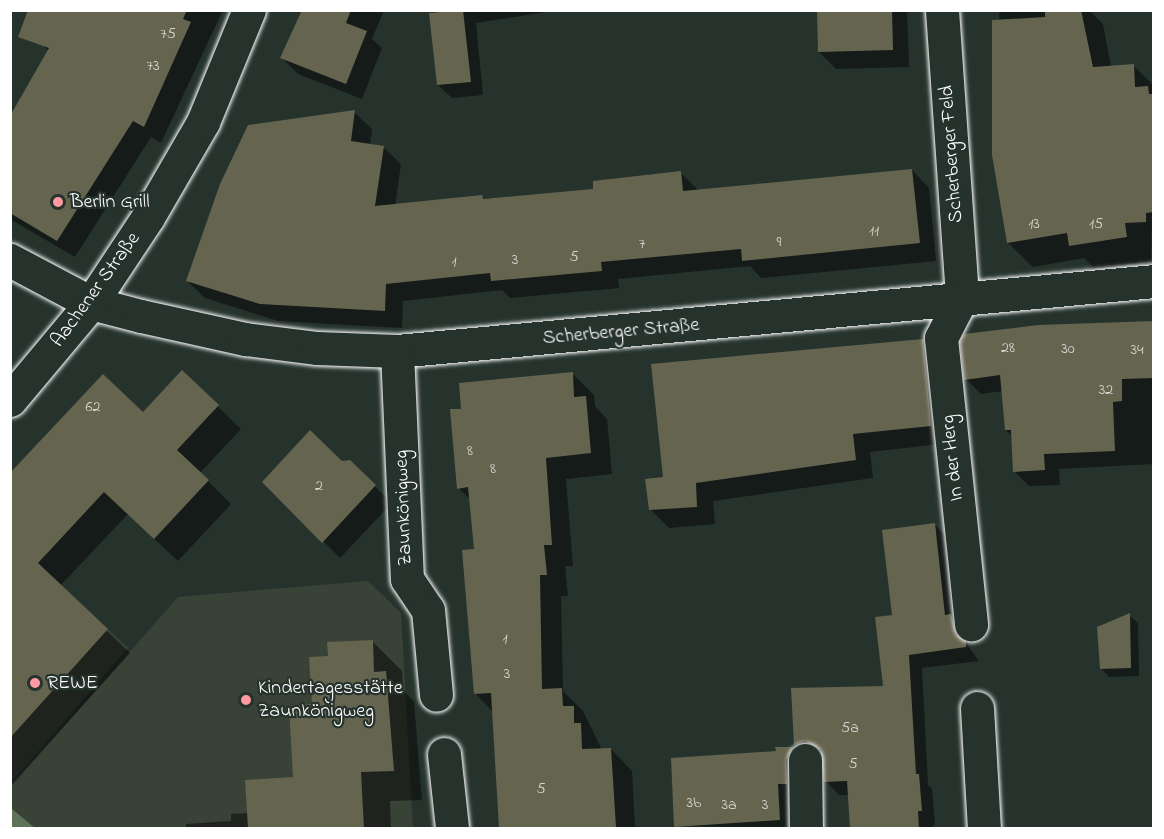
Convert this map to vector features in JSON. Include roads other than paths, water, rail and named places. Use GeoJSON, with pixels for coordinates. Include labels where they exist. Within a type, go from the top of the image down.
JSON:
{"type":"FeatureCollection","features":[{"type":"Feature","properties":{"kind":"street","name":"Aachener Straße"},"geometry":{"type":"LineString","coordinates":[[10,400],[91,303],[148,217],[203,122],[249,10]]}},
{"type":"Feature","properties":{"kind":"street","name":"Scherberger Feld"},"geometry":{"type":"LineString","coordinates":[[942,10],[962,297]]}},
{"type":"Feature","properties":{"kind":"street","name":"Scherberger Straße"},"geometry":{"type":"LineString","coordinates":[[10,260],[91,303],[245,339],[317,348],[397,351],[674,328],[962,297],[1154,281]]}},
{"type":"Feature","properties":{"kind":"street","name":"In der Herg"},"geometry":{"type":"LineString","coordinates":[[962,297],[941,338],[971,624]]}},
{"type":"Feature","properties":{"kind":"street","name":"Zaunkönigweg"},"geometry":{"type":"LineString","coordinates":[[397,351],[407,579],[428,610],[436,695]]}},
{"type":"Feature","properties":{"kind":"street"},"geometry":{"type":"LineString","coordinates":[[977,708],[984,828]]}},
{"type":"Feature","properties":{"kind":"street"},"geometry":{"type":"LineString","coordinates":[[444,754],[452,828]]}},
{"type":"Feature","properties":{"kind":"street"},"geometry":{"type":"LineString","coordinates":[[805,760],[806,828]]}},
{"type":"Feature","properties":{"kind":"place","name":"Berlin Grill"},"geometry":{"type":"Point","coordinates":[58,202]}},
{"type":"Feature","properties":{"kind":"place","name":"REWE"},"geometry":{"type":"Point","coordinates":[35,683]}},
{"type":"Feature","properties":{"kind":"place","name":"Kindertagesstätte Zaunkönigweg"},"geometry":{"type":"Point","coordinates":[246,700]}}]}
